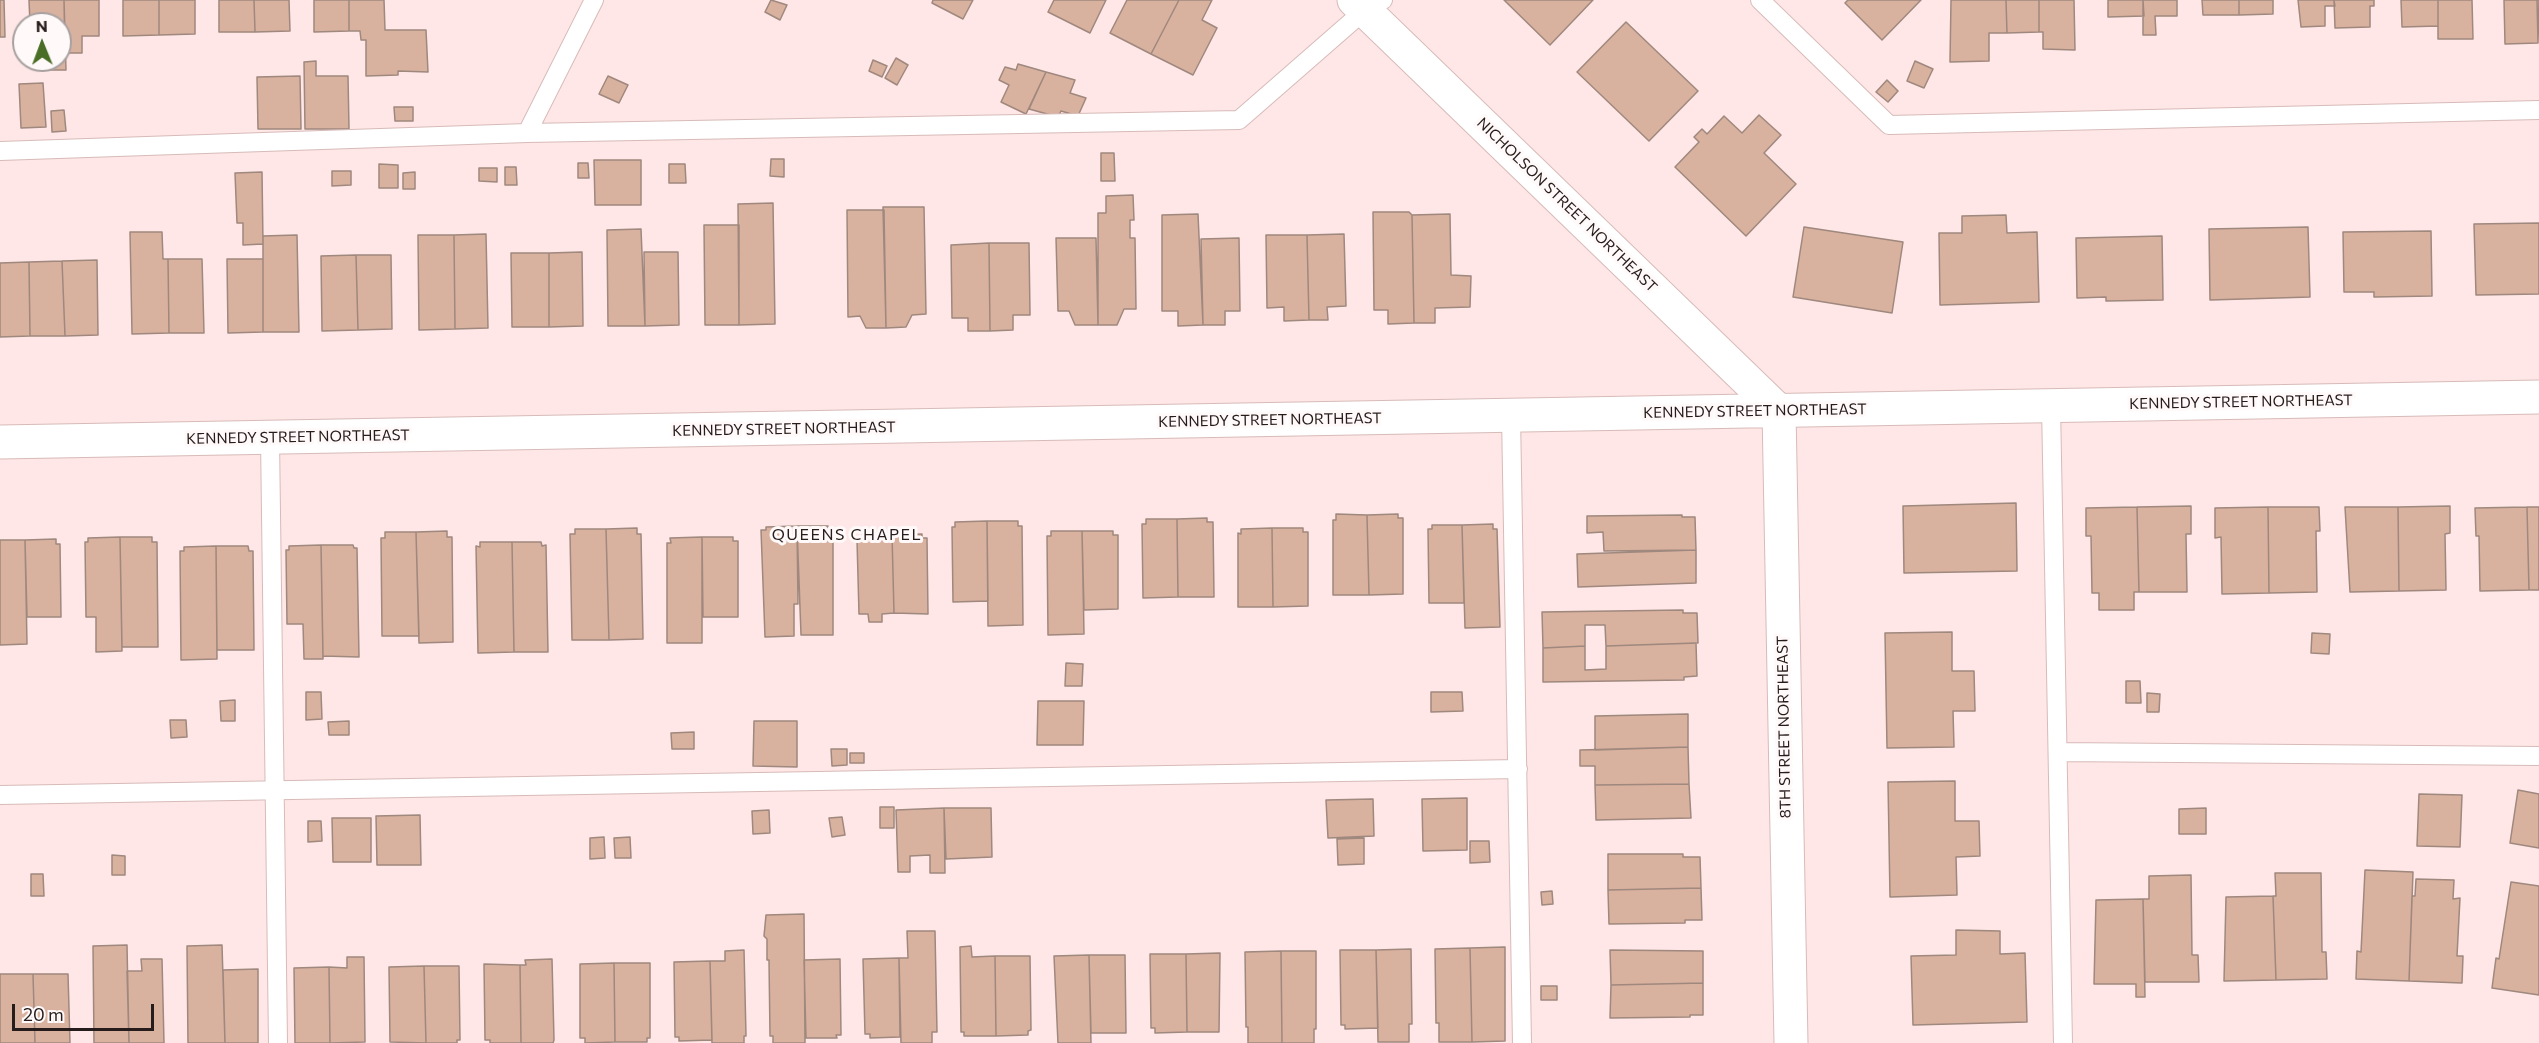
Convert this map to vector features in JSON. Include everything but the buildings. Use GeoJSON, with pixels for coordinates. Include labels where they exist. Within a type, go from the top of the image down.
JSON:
{"type":"FeatureCollection","features":[{"type":"Feature","properties":{"kind":"street","name":"NICHOLSON STREET NORTHEAST"},"geometry":{"type":"LineString","coordinates":[[1368,3],[1779,411]]}},
{"type":"Feature","properties":{"kind":"street","name":"KENNEDY STREET NORTHEAST"},"geometry":{"type":"LineString","coordinates":[[0,442],[2539,396]]}},
{"type":"Feature","properties":{"kind":"street","name":"8TH STREET NORTHEAST"},"geometry":{"type":"LineString","coordinates":[[1779,411],[1791,1043]]}},
{"type":"Feature","properties":{"kind":"lane"},"geometry":{"type":"LineString","coordinates":[[527,133],[594,0]]}},
{"type":"Feature","properties":{"kind":"lane"},"geometry":{"type":"LineString","coordinates":[[1760,0],[1889,124],[2539,110]]}},
{"type":"Feature","properties":{"kind":"lane"},"geometry":{"type":"LineString","coordinates":[[0,151],[527,133],[1239,120],[1368,3]]}},
{"type":"Feature","properties":{"kind":"lane"},"geometry":{"type":"LineString","coordinates":[[2051,405],[2063,1043]]}},
{"type":"Feature","properties":{"kind":"lane"},"geometry":{"type":"LineString","coordinates":[[1511,415],[1522,1043]]}},
{"type":"Feature","properties":{"kind":"lane"},"geometry":{"type":"LineString","coordinates":[[270,438],[278,1043]]}},
{"type":"Feature","properties":{"kind":"lane"},"geometry":{"type":"LineString","coordinates":[[2058,752],[2539,756]]}},
{"type":"Feature","properties":{"kind":"lane"},"geometry":{"type":"LineString","coordinates":[[0,795],[1518,768]]}},
{"type":"Feature","properties":{"kind":"district","name":"QUEENS CHAPEL"},"geometry":{"type":"Point","coordinates":[847,535]}}]}
